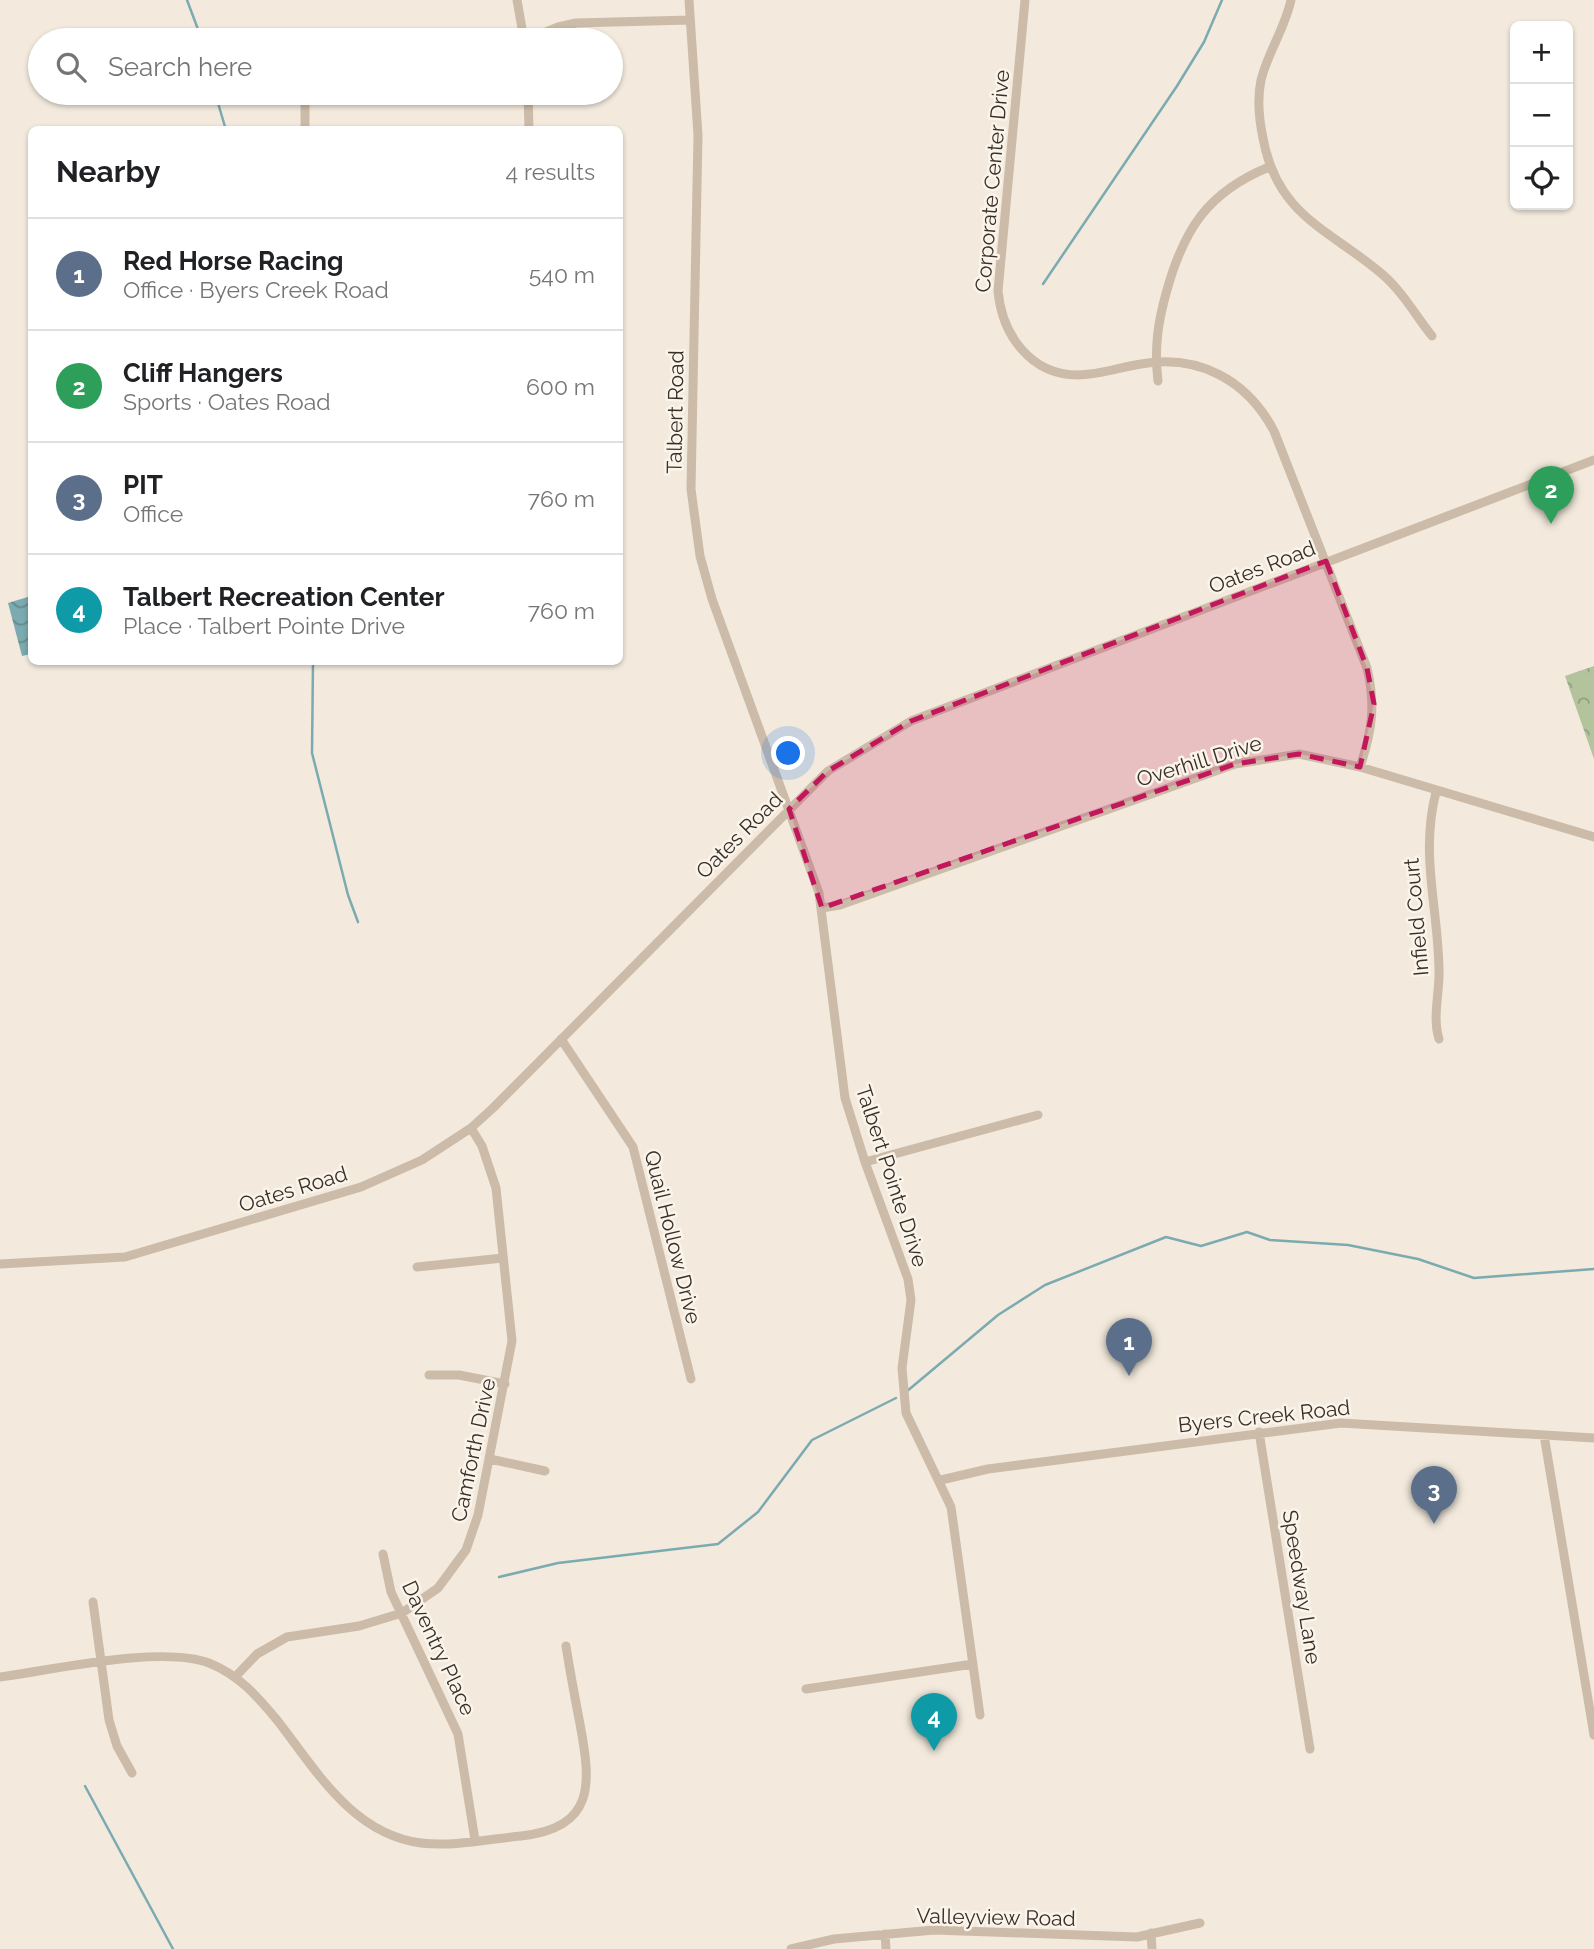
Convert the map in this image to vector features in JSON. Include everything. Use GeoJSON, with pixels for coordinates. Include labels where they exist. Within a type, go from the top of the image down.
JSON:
{"type":"FeatureCollection","features":[{"type":"Feature","properties":{"kind":"street"},"geometry":{"type":"LineString","coordinates":[[517,0],[523,28]]}},
{"type":"Feature","properties":{"kind":"street","name":"Talbert Road"},"geometry":{"type":"LineString","coordinates":[[689,0],[698,135],[691,489],[700,556],[712,599],[789,809]]}},
{"type":"Feature","properties":{"kind":"street","name":"Corporate Center Drive"},"geometry":{"type":"LineString","coordinates":[[1025,0],[998,291],[1004,326],[1023,352],[1040,365],[1060,373],[1089,374],[1156,362],[1194,365],[1221,374],[1242,388],[1264,412],[1367,668],[1374,704],[1372,732],[1360,767]]}},
{"type":"Feature","properties":{"kind":"street"},"geometry":{"type":"LineString","coordinates":[[1291,0],[1286,24],[1261,80],[1258,106],[1269,167],[1283,194],[1297,211],[1381,274],[1432,337]]}},
{"type":"Feature","properties":{"kind":"street"},"geometry":{"type":"LineString","coordinates":[[555,28],[576,23],[690,20]]}},
{"type":"Feature","properties":{"kind":"street"},"geometry":{"type":"LineString","coordinates":[[305,105],[305,126]]}},
{"type":"Feature","properties":{"kind":"street"},"geometry":{"type":"LineString","coordinates":[[528,105],[528,126]]}},
{"type":"Feature","properties":{"kind":"street"},"geometry":{"type":"LineString","coordinates":[[1158,380],[1157,325],[1177,253],[1199,215],[1232,186],[1269,167]]}},
{"type":"Feature","properties":{"kind":"street","name":"Oates Road"},"geometry":{"type":"LineString","coordinates":[[0,1264],[125,1257],[361,1187],[422,1160],[471,1128],[828,771],[911,721],[1594,460]]}},
{"type":"Feature","properties":{"kind":"street","name":"Overhill Drive"},"geometry":{"type":"LineString","coordinates":[[821,908],[840,905],[1235,764],[1299,754],[1360,767],[1436,792],[1594,837]]}},
{"type":"Feature","properties":{"kind":"street","name":"Infield Court"},"geometry":{"type":"LineString","coordinates":[[1436,792],[1427,835],[1438,957],[1436,1023],[1439,1039]]}},
{"type":"Feature","properties":{"kind":"street","name":"Talbert Pointe Drive"},"geometry":{"type":"LineString","coordinates":[[789,809],[821,908],[845,1098],[865,1162],[908,1279],[911,1300],[902,1367],[906,1413],[941,1480],[955,1529],[980,1715]]}},
{"type":"Feature","properties":{"kind":"street","name":"Quail Hollow Drive"},"geometry":{"type":"LineString","coordinates":[[561,1039],[634,1147],[691,1379]]}},
{"type":"Feature","properties":{"kind":"street"},"geometry":{"type":"LineString","coordinates":[[865,1162],[1038,1115]]}},
{"type":"Feature","properties":{"kind":"street","name":"Camforth Drive"},"geometry":{"type":"LineString","coordinates":[[235,1677],[257,1654],[276,1642],[299,1634],[359,1626],[402,1613],[438,1587],[460,1560],[473,1533],[512,1341],[496,1188],[482,1146],[471,1128]]}},
{"type":"Feature","properties":{"kind":"street"},"geometry":{"type":"LineString","coordinates":[[417,1267],[503,1258]]}},
{"type":"Feature","properties":{"kind":"street"},"geometry":{"type":"LineString","coordinates":[[429,1375],[459,1375],[505,1384]]}},
{"type":"Feature","properties":{"kind":"street","name":"Byers Creek Road"},"geometry":{"type":"LineString","coordinates":[[941,1480],[988,1469],[1341,1423],[1594,1438]]}},
{"type":"Feature","properties":{"kind":"street","name":"Speedway Lane"},"geometry":{"type":"LineString","coordinates":[[1259,1432],[1310,1749]]}},
{"type":"Feature","properties":{"kind":"street"},"geometry":{"type":"LineString","coordinates":[[1544,1435],[1594,1735]]}},
{"type":"Feature","properties":{"kind":"street"},"geometry":{"type":"LineString","coordinates":[[490,1459],[545,1471]]}},
{"type":"Feature","properties":{"kind":"street","name":"Daventry Place"},"geometry":{"type":"LineString","coordinates":[[383,1554],[391,1592],[456,1726],[471,1803],[475,1840]]}},
{"type":"Feature","properties":{"kind":"street"},"geometry":{"type":"LineString","coordinates":[[93,1602],[112,1734],[132,1773]]}},
{"type":"Feature","properties":{"kind":"street"},"geometry":{"type":"LineString","coordinates":[[0,1677],[158,1656],[187,1657],[208,1662],[235,1677],[254,1693],[340,1799],[361,1819],[397,1838],[422,1843],[545,1833],[568,1820],[583,1800],[588,1783],[587,1765],[566,1646]]}},
{"type":"Feature","properties":{"kind":"street"},"geometry":{"type":"LineString","coordinates":[[806,1689],[973,1664]]}},
{"type":"Feature","properties":{"kind":"street","name":"Valleyview Road"},"geometry":{"type":"LineString","coordinates":[[791,1949],[834,1939],[934,1930],[1113,1937],[1200,1923]]}},
{"type":"Feature","properties":{"kind":"street"},"geometry":{"type":"LineString","coordinates":[[1151,1933],[1152,1949]]}},
{"type":"Feature","properties":{"kind":"street"},"geometry":{"type":"LineString","coordinates":[[885,1934],[886,1949]]}},
{"type":"Feature","properties":{"kind":"highlighted area"},"geometry":{"type":"Polygon","coordinates":[[[1326,561],[1367,668],[1374,704],[1360,767],[1299,754],[1235,764],[822,908],[789,809],[828,771],[911,721],[1326,561]]]}},
{"type":"Feature","properties":{"kind":"green space"},"geometry":{"type":"Polygon","coordinates":[[[1594,666],[1594,759],[1565,676],[1594,666]]]}},
{"type":"Feature","properties":{"kind":"water"},"geometry":{"type":"Polygon","coordinates":[[[28,597],[28,655],[22,656],[8,603],[28,597]]]}},
{"type":"Feature","properties":{"kind":"waterway"},"geometry":{"type":"LineString","coordinates":[[187,0],[198,28]]}},
{"type":"Feature","properties":{"kind":"waterway"},"geometry":{"type":"LineString","coordinates":[[1043,284],[1177,86],[1204,42],[1222,0]]}},
{"type":"Feature","properties":{"kind":"waterway"},"geometry":{"type":"LineString","coordinates":[[219,105],[225,126]]}},
{"type":"Feature","properties":{"kind":"waterway"},"geometry":{"type":"LineString","coordinates":[[313,665],[312,753],[348,895],[358,922]]}},
{"type":"Feature","properties":{"kind":"waterway"},"geometry":{"type":"LineString","coordinates":[[906,1392],[998,1315],[1045,1285],[1166,1237],[1201,1246],[1247,1232],[1270,1240],[1348,1245],[1418,1259],[1474,1278],[1594,1269]]}},
{"type":"Feature","properties":{"kind":"waterway"},"geometry":{"type":"LineString","coordinates":[[499,1577],[558,1563],[718,1544],[758,1512],[812,1440],[896,1398]]}},
{"type":"Feature","properties":{"kind":"waterway"},"geometry":{"type":"LineString","coordinates":[[85,1786],[173,1949]]}},
{"type":"Feature","properties":{"kind":"place","name":"Cliff Hangers"},"geometry":{"type":"Point","coordinates":[1551,524]}},
{"type":"Feature","properties":{"kind":"place","name":"Red Horse Racing"},"geometry":{"type":"Point","coordinates":[1129,1376]}},
{"type":"Feature","properties":{"kind":"place","name":"PIT"},"geometry":{"type":"Point","coordinates":[1434,1524]}},
{"type":"Feature","properties":{"kind":"place","name":"Talbert Recreation Center"},"geometry":{"type":"Point","coordinates":[934,1751]}}]}
